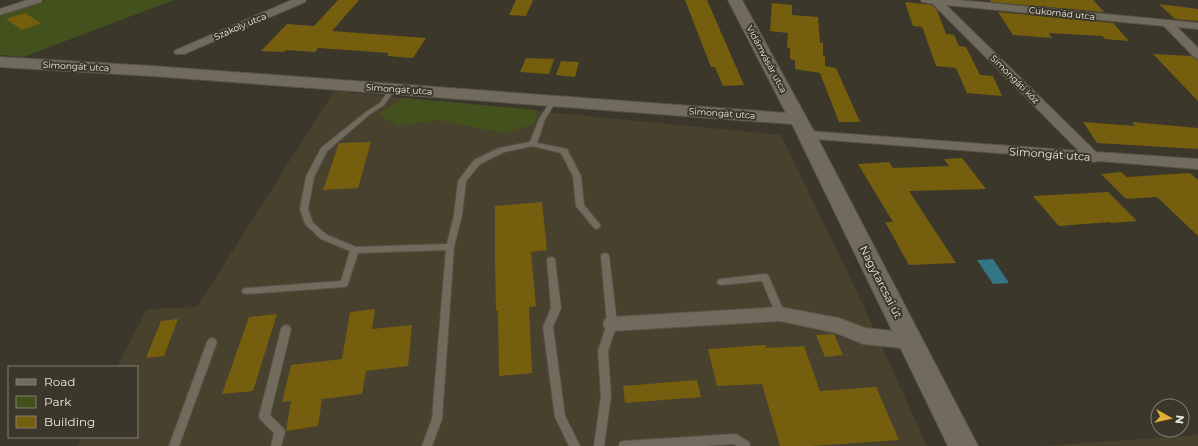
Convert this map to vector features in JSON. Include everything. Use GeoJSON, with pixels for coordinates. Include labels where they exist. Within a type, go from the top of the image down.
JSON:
{"type":"FeatureCollection","features":[{"type":"Feature","properties":{"kind":"main road","name":"Vidámvásár utca"},"geometry":{"type":"LineString","coordinates":[[735,0],[803,127]]}},
{"type":"Feature","properties":{"kind":"main road","name":"Simongát utca"},"geometry":{"type":"LineString","coordinates":[[0,62],[152,71],[554,100],[803,127]]}},
{"type":"Feature","properties":{"kind":"main road","name":"Nagytarcsai út"},"geometry":{"type":"LineString","coordinates":[[803,127],[963,446]]}},
{"type":"Feature","properties":{"kind":"street"},"geometry":{"type":"LineString","coordinates":[[0,12],[38,0]]}},
{"type":"Feature","properties":{"kind":"street","name":"Szakoly utca"},"geometry":{"type":"LineString","coordinates":[[180,52],[301,0]]}},
{"type":"Feature","properties":{"kind":"street","name":"Cukornád utca"},"geometry":{"type":"LineString","coordinates":[[931,0],[1198,26]]}},
{"type":"Feature","properties":{"kind":"street","name":"Simongáti köz"},"geometry":{"type":"LineString","coordinates":[[931,0],[1094,158]]}},
{"type":"Feature","properties":{"kind":"street"},"geometry":{"type":"LineString","coordinates":[[1167,23],[1198,55]]}},
{"type":"Feature","properties":{"kind":"street","name":"Simongát utca"},"geometry":{"type":"LineString","coordinates":[[803,127],[1094,158],[1198,164]]}},
{"type":"Feature","properties":{"kind":"street"},"geometry":{"type":"LineString","coordinates":[[612,324],[780,314],[838,326],[863,336],[910,341]]}},
{"type":"Feature","properties":{"kind":"lane"},"geometry":{"type":"LineString","coordinates":[[393,88],[382,104],[368,112],[324,150],[310,177],[304,209],[309,224],[324,237],[355,250],[450,247]]}},
{"type":"Feature","properties":{"kind":"lane"},"geometry":{"type":"LineString","coordinates":[[533,144],[542,119],[554,100]]}},
{"type":"Feature","properties":{"kind":"lane"},"geometry":{"type":"LineString","coordinates":[[427,446],[437,419],[450,247],[458,215],[462,181],[477,162],[502,150],[533,144],[564,151],[577,176],[580,206],[597,226]]}},
{"type":"Feature","properties":{"kind":"lane"},"geometry":{"type":"LineString","coordinates":[[246,291],[344,284],[355,250]]}},
{"type":"Feature","properties":{"kind":"lane"},"geometry":{"type":"LineString","coordinates":[[599,446],[606,396],[603,351],[612,324],[605,256]]}},
{"type":"Feature","properties":{"kind":"lane"},"geometry":{"type":"LineString","coordinates":[[551,260],[556,308],[548,327],[560,417],[575,446]]}},
{"type":"Feature","properties":{"kind":"lane"},"geometry":{"type":"LineString","coordinates":[[721,282],[765,277],[780,314]]}},
{"type":"Feature","properties":{"kind":"lane"},"geometry":{"type":"LineString","coordinates":[[276,446],[280,432],[264,416],[286,329]]}},
{"type":"Feature","properties":{"kind":"lane"},"geometry":{"type":"LineString","coordinates":[[174,446],[212,342]]}},
{"type":"Feature","properties":{"kind":"lane"},"geometry":{"type":"LineString","coordinates":[[624,446],[736,439],[746,446]]}},
{"type":"Feature","properties":{"kind":"shaded area"},"geometry":{"type":"Polygon","coordinates":[[[334,91],[781,135],[858,294],[927,446],[78,446],[82,438],[138,438],[138,366],[118,366],[147,309],[197,307],[334,91]]]}},
{"type":"Feature","properties":{"kind":"shaded area"},"geometry":{"type":"Polygon","coordinates":[[[1198,435],[1198,446],[1040,446],[1155,438],[1190,438],[1190,436],[1198,435]]]}},
{"type":"Feature","properties":{"kind":"green space"},"geometry":{"type":"Polygon","coordinates":[[[46,0],[174,0],[23,57],[0,55],[0,16],[46,0]]]}},
{"type":"Feature","properties":{"kind":"green space"},"geometry":{"type":"Polygon","coordinates":[[[403,98],[537,110],[534,124],[504,133],[437,120],[398,126],[378,114],[403,98]]]}},
{"type":"Feature","properties":{"kind":"water"},"geometry":{"type":"Polygon","coordinates":[[[993,259],[1009,283],[993,284],[977,260],[993,259]]]}},
{"type":"Feature","properties":{"kind":"building"},"geometry":{"type":"Polygon","coordinates":[[[338,0],[359,0],[332,31],[426,38],[413,58],[387,56],[389,53],[318,48],[315,52],[286,50],[284,52],[261,51],[287,24],[314,26],[338,0]]]}},
{"type":"Feature","properties":{"kind":"building"},"geometry":{"type":"Polygon","coordinates":[[[516,0],[533,0],[526,16],[509,15],[516,0]]]}},
{"type":"Feature","properties":{"kind":"building"},"geometry":{"type":"Polygon","coordinates":[[[685,0],[707,0],[744,85],[723,86],[715,67],[711,67],[685,0]]]}},
{"type":"Feature","properties":{"kind":"building"},"geometry":{"type":"Polygon","coordinates":[[[990,0],[1093,0],[1104,12],[991,2],[990,0]]]}},
{"type":"Feature","properties":{"kind":"building"},"geometry":{"type":"Polygon","coordinates":[[[905,2],[932,5],[937,10],[946,34],[954,35],[959,46],[966,47],[980,75],[993,76],[1002,96],[967,93],[956,68],[936,66],[923,29],[922,27],[913,26],[905,2]]]}},
{"type":"Feature","properties":{"kind":"building"},"geometry":{"type":"Polygon","coordinates":[[[772,3],[792,5],[792,15],[818,17],[820,43],[823,43],[825,66],[836,68],[860,122],[839,122],[820,73],[795,69],[795,60],[790,59],[790,48],[787,48],[788,33],[770,31],[772,3]]]}},
{"type":"Feature","properties":{"kind":"building"},"geometry":{"type":"Polygon","coordinates":[[[1159,4],[1198,9],[1198,21],[1175,19],[1159,4]]]}},
{"type":"Feature","properties":{"kind":"building"},"geometry":{"type":"Polygon","coordinates":[[[998,12],[1113,23],[1129,41],[1105,39],[1102,36],[1049,33],[1052,38],[1013,35],[998,12]]]}},
{"type":"Feature","properties":{"kind":"building"},"geometry":{"type":"Polygon","coordinates":[[[25,13],[41,23],[22,30],[6,19],[25,13]]]}},
{"type":"Feature","properties":{"kind":"building"},"geometry":{"type":"Polygon","coordinates":[[[1153,54],[1191,56],[1198,60],[1198,101],[1153,54]]]}},
{"type":"Feature","properties":{"kind":"building"},"geometry":{"type":"Polygon","coordinates":[[[526,58],[554,59],[549,74],[520,72],[526,58]]]}},
{"type":"Feature","properties":{"kind":"building"},"geometry":{"type":"Polygon","coordinates":[[[561,61],[579,62],[575,77],[556,75],[561,61]]]}},
{"type":"Feature","properties":{"kind":"building"},"geometry":{"type":"Polygon","coordinates":[[[1083,122],[1135,126],[1132,122],[1198,128],[1198,149],[1097,143],[1083,122]]]}},
{"type":"Feature","properties":{"kind":"building"},"geometry":{"type":"Polygon","coordinates":[[[371,142],[358,188],[323,190],[339,143],[371,142]]]}},
{"type":"Feature","properties":{"kind":"building"},"geometry":{"type":"Polygon","coordinates":[[[962,158],[986,189],[909,191],[956,263],[909,265],[885,222],[893,222],[858,164],[889,162],[893,168],[949,166],[944,159],[962,158]]]}},
{"type":"Feature","properties":{"kind":"building"},"geometry":{"type":"Polygon","coordinates":[[[1121,172],[1127,177],[1190,173],[1198,180],[1198,236],[1157,197],[1126,199],[1101,174],[1121,172]]]}},
{"type":"Feature","properties":{"kind":"building"},"geometry":{"type":"Polygon","coordinates":[[[1108,192],[1137,221],[1059,226],[1033,196],[1108,192]]]}},
{"type":"Feature","properties":{"kind":"building"},"geometry":{"type":"Polygon","coordinates":[[[542,202],[547,250],[531,252],[536,306],[529,307],[532,373],[499,376],[498,311],[496,311],[495,206],[542,202]]]}},
{"type":"Feature","properties":{"kind":"building"},"geometry":{"type":"Polygon","coordinates":[[[375,309],[372,329],[412,325],[408,366],[366,371],[362,394],[322,399],[318,426],[286,431],[291,401],[282,402],[291,365],[342,359],[350,312],[375,309]]]}},
{"type":"Feature","properties":{"kind":"building"},"geometry":{"type":"Polygon","coordinates":[[[277,314],[253,391],[222,394],[249,317],[277,314]]]}},
{"type":"Feature","properties":{"kind":"building"},"geometry":{"type":"Polygon","coordinates":[[[178,319],[164,356],[146,358],[161,321],[178,319]]]}},
{"type":"Feature","properties":{"kind":"building"},"geometry":{"type":"Polygon","coordinates":[[[834,334],[843,355],[825,357],[816,335],[834,334]]]}},
{"type":"Feature","properties":{"kind":"building"},"geometry":{"type":"Polygon","coordinates":[[[765,345],[766,348],[804,346],[820,391],[876,387],[899,440],[812,446],[780,446],[762,384],[717,386],[708,349],[765,345]]]}},
{"type":"Feature","properties":{"kind":"building"},"geometry":{"type":"Polygon","coordinates":[[[697,380],[701,397],[625,403],[623,386],[697,380]]]}}]}
